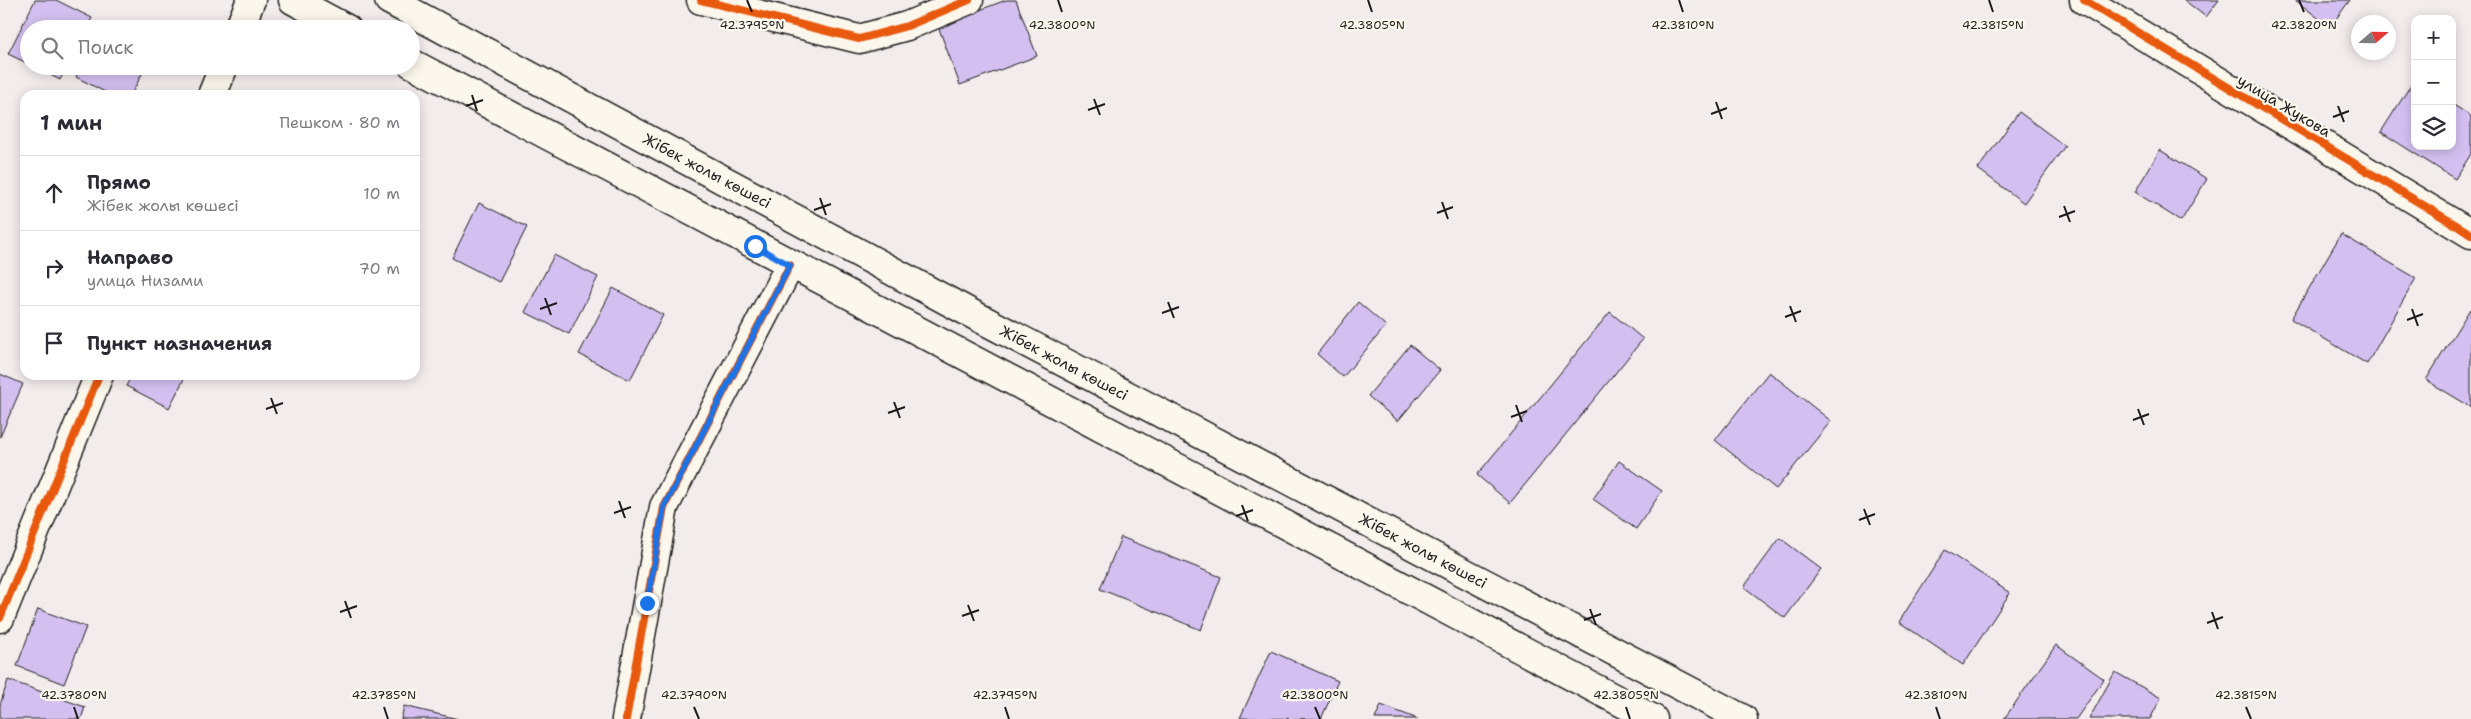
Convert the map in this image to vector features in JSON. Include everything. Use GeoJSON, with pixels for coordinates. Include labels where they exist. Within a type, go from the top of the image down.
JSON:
{"type":"FeatureCollection","features":[{"type":"Feature","properties":{"kind":"main road"},"geometry":{"type":"LineString","coordinates":[[243,20],[251,0]]}},
{"type":"Feature","properties":{"kind":"main road"},"geometry":{"type":"LineString","coordinates":[[293,0],[330,20]]}},
{"type":"Feature","properties":{"kind":"main road","name":"Жібек жолы көшесі"},"geometry":{"type":"LineString","coordinates":[[389,0],[974,315],[1743,719]]}},
{"type":"Feature","properties":{"kind":"main road"},"geometry":{"type":"LineString","coordinates":[[701,0],[859,39],[907,26],[969,0]]}},
{"type":"Feature","properties":{"kind":"main road","name":"улица Жукова"},"geometry":{"type":"LineString","coordinates":[[2084,0],[2471,234]]}},
{"type":"Feature","properties":{"kind":"main road"},"geometry":{"type":"LineString","coordinates":[[420,68],[790,265],[1653,719]]}},
{"type":"Feature","properties":{"kind":"main road"},"geometry":{"type":"LineString","coordinates":[[214,90],[220,75]]}},
{"type":"Feature","properties":{"kind":"main road"},"geometry":{"type":"LineString","coordinates":[[626,719],[664,507],[790,265]]}},
{"type":"Feature","properties":{"kind":"main road"},"geometry":{"type":"LineString","coordinates":[[0,618],[96,380]]}},
{"type":"Feature","properties":{"kind":"building"},"geometry":{"type":"Polygon","coordinates":[[[35,0],[56,0],[92,18],[91,20],[25,20],[35,0]]]}},
{"type":"Feature","properties":{"kind":"building"},"geometry":{"type":"Polygon","coordinates":[[[1006,0],[1016,0],[1037,56],[960,85],[938,26],[1006,0]]]}},
{"type":"Feature","properties":{"kind":"building"},"geometry":{"type":"Polygon","coordinates":[[[2184,0],[2219,0],[2206,17],[2184,0]]]}},
{"type":"Feature","properties":{"kind":"building"},"geometry":{"type":"Polygon","coordinates":[[[2295,0],[2350,0],[2330,27],[2295,0]]]}},
{"type":"Feature","properties":{"kind":"building"},"geometry":{"type":"Polygon","coordinates":[[[20,30],[20,60],[8,54],[20,30]]]}},
{"type":"Feature","properties":{"kind":"building"},"geometry":{"type":"Polygon","coordinates":[[[50,75],[62,75],[60,80],[50,75]]]}},
{"type":"Feature","properties":{"kind":"building"},"geometry":{"type":"Polygon","coordinates":[[[77,75],[141,75],[134,90],[101,90],[76,77],[77,75]]]}},
{"type":"Feature","properties":{"kind":"building"},"geometry":{"type":"Polygon","coordinates":[[[2411,85],[2411,150],[2456,150],[2456,107],[2471,116],[2471,154],[2455,179],[2381,132],[2411,85]]]}},
{"type":"Feature","properties":{"kind":"building"},"geometry":{"type":"Polygon","coordinates":[[[2019,112],[2065,146],[2024,203],[1978,169],[2019,112]]]}},
{"type":"Feature","properties":{"kind":"building"},"geometry":{"type":"Polygon","coordinates":[[[2160,150],[2207,179],[2181,221],[2135,192],[2160,150]]]}},
{"type":"Feature","properties":{"kind":"building"},"geometry":{"type":"Polygon","coordinates":[[[479,203],[527,227],[499,282],[452,258],[479,203]]]}},
{"type":"Feature","properties":{"kind":"building"},"geometry":{"type":"Polygon","coordinates":[[[2341,234],[2416,278],[2367,364],[2291,319],[2341,234]]]}},
{"type":"Feature","properties":{"kind":"building"},"geometry":{"type":"Polygon","coordinates":[[[554,255],[598,277],[569,334],[525,312],[554,255]]]}},
{"type":"Feature","properties":{"kind":"building"},"geometry":{"type":"Polygon","coordinates":[[[613,288],[663,315],[630,380],[579,354],[613,288]]]}},
{"type":"Feature","properties":{"kind":"building"},"geometry":{"type":"Polygon","coordinates":[[[1358,302],[1386,326],[1343,377],[1317,354],[1358,302]]]}},
{"type":"Feature","properties":{"kind":"building"},"geometry":{"type":"Polygon","coordinates":[[[2471,310],[2471,407],[2426,380],[2471,310]]]}},
{"type":"Feature","properties":{"kind":"building"},"geometry":{"type":"Polygon","coordinates":[[[1610,312],[1643,339],[1510,503],[1477,475],[1610,312]]]}},
{"type":"Feature","properties":{"kind":"building"},"geometry":{"type":"Polygon","coordinates":[[[1410,345],[1440,370],[1398,421],[1368,396],[1410,345]]]}},
{"type":"Feature","properties":{"kind":"building"},"geometry":{"type":"Polygon","coordinates":[[[1769,372],[1831,421],[1776,489],[1715,440],[1769,372]]]}},
{"type":"Feature","properties":{"kind":"building"},"geometry":{"type":"Polygon","coordinates":[[[0,374],[23,384],[0,437],[0,374]]]}},
{"type":"Feature","properties":{"kind":"building"},"geometry":{"type":"Polygon","coordinates":[[[129,380],[183,380],[169,408],[126,386],[129,380]]]}},
{"type":"Feature","properties":{"kind":"building"},"geometry":{"type":"Polygon","coordinates":[[[1619,461],[1662,491],[1636,529],[1593,499],[1619,461]]]}},
{"type":"Feature","properties":{"kind":"building"},"geometry":{"type":"Polygon","coordinates":[[[1121,537],[1221,577],[1201,630],[1100,589],[1121,537]]]}},
{"type":"Feature","properties":{"kind":"building"},"geometry":{"type":"Polygon","coordinates":[[[1780,538],[1821,569],[1785,618],[1744,587],[1780,538]]]}},
{"type":"Feature","properties":{"kind":"building"},"geometry":{"type":"Polygon","coordinates":[[[1945,550],[2010,593],[1963,665],[1899,622],[1945,550]]]}},
{"type":"Feature","properties":{"kind":"building"},"geometry":{"type":"Polygon","coordinates":[[[38,609],[86,627],[64,684],[17,666],[38,609]]]}},
{"type":"Feature","properties":{"kind":"building"},"geometry":{"type":"Polygon","coordinates":[[[2056,645],[2104,679],[2076,719],[2004,719],[2056,645]]]}},
{"type":"Feature","properties":{"kind":"building"},"geometry":{"type":"Polygon","coordinates":[[[1271,651],[1338,681],[1321,719],[1240,718],[1271,651]]]}},
{"type":"Feature","properties":{"kind":"building"},"geometry":{"type":"Polygon","coordinates":[[[2115,672],[2161,698],[2150,719],[2089,719],[2115,672]]]}},
{"type":"Feature","properties":{"kind":"building"},"geometry":{"type":"Polygon","coordinates":[[[8,680],[85,707],[81,719],[0,719],[0,705],[8,680]]]}},
{"type":"Feature","properties":{"kind":"building"},"geometry":{"type":"Polygon","coordinates":[[[1381,705],[1418,719],[1375,719],[1381,705]]]}},
{"type":"Feature","properties":{"kind":"building"},"geometry":{"type":"Polygon","coordinates":[[[404,706],[458,719],[401,719],[404,706]]]}},
{"type":"Feature","properties":{"kind":"cycle path"},"geometry":{"type":"LineString","coordinates":[[701,0],[859,39],[907,26],[969,0]]}},
{"type":"Feature","properties":{"kind":"cycle path"},"geometry":{"type":"LineString","coordinates":[[2084,0],[2471,234]]}},
{"type":"Feature","properties":{"kind":"cycle path"},"geometry":{"type":"LineString","coordinates":[[626,719],[664,507],[790,265]]}},
{"type":"Feature","properties":{"kind":"cycle path"},"geometry":{"type":"LineString","coordinates":[[0,618],[97,380]]}},
{"type":"Feature","properties":{"kind":"route"},"geometry":{"type":"LineString","coordinates":[[647,603],[664,507],[790,265],[755,246]]}}]}
